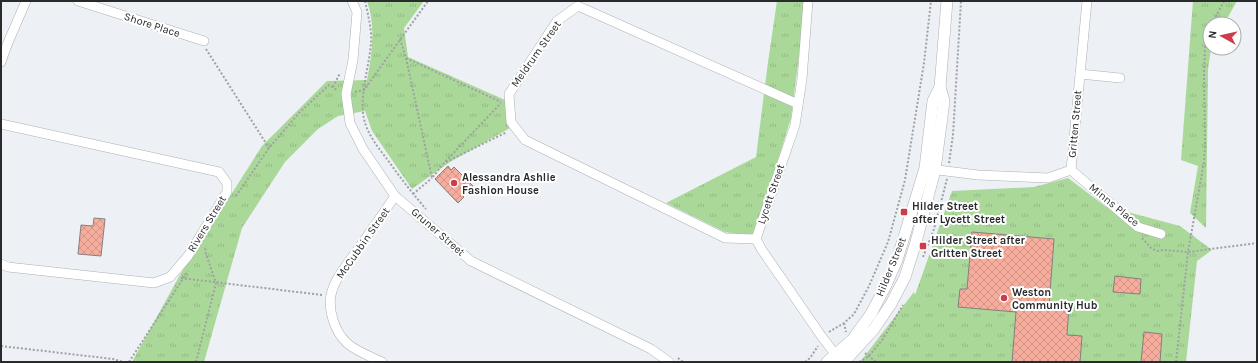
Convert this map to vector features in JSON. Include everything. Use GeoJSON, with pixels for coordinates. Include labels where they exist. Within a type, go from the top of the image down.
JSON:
{"type":"FeatureCollection","features":[{"type":"Feature","properties":{"kind":"street"},"geometry":{"type":"LineString","coordinates":[[1,62],[26,1]]}},
{"type":"Feature","properties":{"kind":"street","name":"Shore Place"},"geometry":{"type":"LineString","coordinates":[[78,1],[204,41]]}},
{"type":"Feature","properties":{"kind":"street","name":"Gruner Street"},"geometry":{"type":"LineString","coordinates":[[352,1],[357,12],[353,60],[346,94],[350,123],[363,149],[395,196],[471,261],[672,359]]}},
{"type":"Feature","properties":{"kind":"street","name":"Lycett Street"},"geometry":{"type":"LineString","coordinates":[[808,1],[802,79],[795,125],[756,239],[837,360]]}},
{"type":"Feature","properties":{"kind":"street","name":"Hilder Street"},"geometry":{"type":"LineString","coordinates":[[837,360],[874,329],[891,304],[904,277],[916,242],[944,101],[940,87],[947,1]]}},
{"type":"Feature","properties":{"kind":"street","name":"Gritten Street"},"geometry":{"type":"LineString","coordinates":[[930,169],[978,175],[1048,178],[1071,170],[1087,1]]}},
{"type":"Feature","properties":{"kind":"street","name":"Meldrum Street"},"geometry":{"type":"LineString","coordinates":[[756,239],[725,238],[525,140],[511,122],[506,104],[509,94],[557,21],[578,6],[798,104]]}},
{"type":"Feature","properties":{"kind":"street"},"geometry":{"type":"LineString","coordinates":[[1080,74],[1120,78]]}},
{"type":"Feature","properties":{"kind":"street","name":"Rivers Street"},"geometry":{"type":"LineString","coordinates":[[1,124],[219,172],[227,183],[227,192],[188,256],[170,277]]}},
{"type":"Feature","properties":{"kind":"street","name":"Minns Place"},"geometry":{"type":"LineString","coordinates":[[1071,170],[1138,227],[1161,234]]}},
{"type":"Feature","properties":{"kind":"street","name":"McCubbin Street"},"geometry":{"type":"LineString","coordinates":[[382,362],[356,350],[346,342],[336,328],[330,307],[331,296],[337,279],[395,196]]}},
{"type":"Feature","properties":{"kind":"street"},"geometry":{"type":"LineString","coordinates":[[1,264],[8,267],[154,283],[170,277]]}},
{"type":"Feature","properties":{"kind":"path"},"geometry":{"type":"LineString","coordinates":[[365,1],[371,42],[364,84],[363,114],[365,124],[371,137],[413,194],[428,211]]}},
{"type":"Feature","properties":{"kind":"path"},"geometry":{"type":"LineString","coordinates":[[233,200],[269,148],[299,113],[328,85],[346,94],[364,90],[428,1]]}},
{"type":"Feature","properties":{"kind":"path"},"geometry":{"type":"LineString","coordinates":[[805,362],[819,346],[822,337],[844,323],[854,314],[869,286],[888,242],[905,180],[924,63],[931,1]]}},
{"type":"Feature","properties":{"kind":"path"},"geometry":{"type":"LineString","coordinates":[[1216,16],[1222,2]]}},
{"type":"Feature","properties":{"kind":"path"},"geometry":{"type":"LineString","coordinates":[[400,39],[406,58],[432,178]]}},
{"type":"Feature","properties":{"kind":"path"},"geometry":{"type":"LineString","coordinates":[[204,41],[207,51],[269,148]]}},
{"type":"Feature","properties":{"kind":"path"},"geometry":{"type":"LineString","coordinates":[[1176,362],[1188,252],[1204,162],[1205,56]]}},
{"type":"Feature","properties":{"kind":"path"},"geometry":{"type":"LineString","coordinates":[[406,58],[506,104],[444,164],[432,178],[413,194]]}},
{"type":"Feature","properties":{"kind":"path"},"geometry":{"type":"LineString","coordinates":[[333,88],[341,69]]}},
{"type":"Feature","properties":{"kind":"path"},"geometry":{"type":"LineString","coordinates":[[444,164],[515,127]]}},
{"type":"Feature","properties":{"kind":"path"},"geometry":{"type":"LineString","coordinates":[[1137,234],[1155,251],[1163,250],[1188,252],[1257,243]]}},
{"type":"Feature","properties":{"kind":"path"},"geometry":{"type":"LineString","coordinates":[[196,362],[216,283],[205,250],[206,245],[202,250]]}},
{"type":"Feature","properties":{"kind":"path"},"geometry":{"type":"LineString","coordinates":[[129,362],[191,267]]}},
{"type":"Feature","properties":{"kind":"path"},"geometry":{"type":"LineString","coordinates":[[170,277],[331,296]]}},
{"type":"Feature","properties":{"kind":"path"},"geometry":{"type":"LineString","coordinates":[[1,346],[113,359],[123,362]]}},
{"type":"Feature","properties":{"kind":"path"},"geometry":{"type":"LineString","coordinates":[[860,362],[869,356]]}},
{"type":"Feature","properties":{"kind":"path"},"geometry":{"type":"LineString","coordinates":[[810,358],[813,362]]}},
{"type":"Feature","properties":{"kind":"path"},"geometry":{"type":"LineString","coordinates":[[672,359],[683,362]]}},
{"type":"Feature","properties":{"kind":"green space"},"geometry":{"type":"Polygon","coordinates":[[[367,1],[424,1],[404,28],[408,57],[505,100],[510,128],[450,162],[412,189],[372,131],[365,111],[338,116],[318,129],[285,162],[242,228],[204,362],[132,362],[181,273],[262,146],[327,81],[367,80],[372,50],[372,20],[367,1]]]}},
{"type":"Feature","properties":{"kind":"green space"},"geometry":{"type":"Polygon","coordinates":[[[777,1],[806,1],[791,118],[754,237],[725,232],[666,203],[756,157],[777,1]]]}},
{"type":"Feature","properties":{"kind":"green space"},"geometry":{"type":"Polygon","coordinates":[[[1193,1],[1237,1],[1229,16],[1202,16],[1202,56],[1210,56],[1208,70],[1206,228],[1190,213],[1198,166],[1181,160],[1193,1]]]}},
{"type":"Feature","properties":{"kind":"green space"},"geometry":{"type":"Polygon","coordinates":[[[1068,178],[1105,206],[1180,226],[1212,250],[1197,261],[1186,362],[860,362],[914,292],[915,295],[952,191],[1034,187],[1068,178]]]}},
{"type":"Feature","properties":{"kind":"building","name":"Alessandra Ashlie Fashion House"},"geometry":{"type":"Polygon","coordinates":[[[448,166],[451,170],[454,167],[473,186],[458,203],[435,179],[448,166]]]}},
{"type":"Feature","properties":{"kind":"building"},"geometry":{"type":"Polygon","coordinates":[[[94,218],[105,219],[101,256],[78,254],[81,225],[93,226],[94,218]]]}},
{"type":"Feature","properties":{"kind":"building","name":"Weston Community Hub"},"geometry":{"type":"Polygon","coordinates":[[[972,232],[1054,239],[1049,306],[1069,307],[1067,335],[1082,336],[1080,362],[1012,362],[1016,312],[958,307],[960,289],[967,289],[972,232]]]}},
{"type":"Feature","properties":{"kind":"building"},"geometry":{"type":"Polygon","coordinates":[[[1115,276],[1141,279],[1140,294],[1113,292],[1115,276]]]}},
{"type":"Feature","properties":{"kind":"building"},"geometry":{"type":"Polygon","coordinates":[[[1144,332],[1162,334],[1160,362],[1141,362],[1144,332]]]}},
{"type":"Feature","properties":{"kind":"place","name":"Alessandra Ashlie Fashion House"},"geometry":{"type":"Point","coordinates":[454,183]}},
{"type":"Feature","properties":{"kind":"place","name":"Hilder Street after Lycett Street"},"geometry":{"type":"Point","coordinates":[904,212]}},
{"type":"Feature","properties":{"kind":"place","name":"Hilder Street after Gritten Street"},"geometry":{"type":"Point","coordinates":[923,246]}},
{"type":"Feature","properties":{"kind":"place","name":"Weston Community Hub"},"geometry":{"type":"Point","coordinates":[1004,298]}}]}
